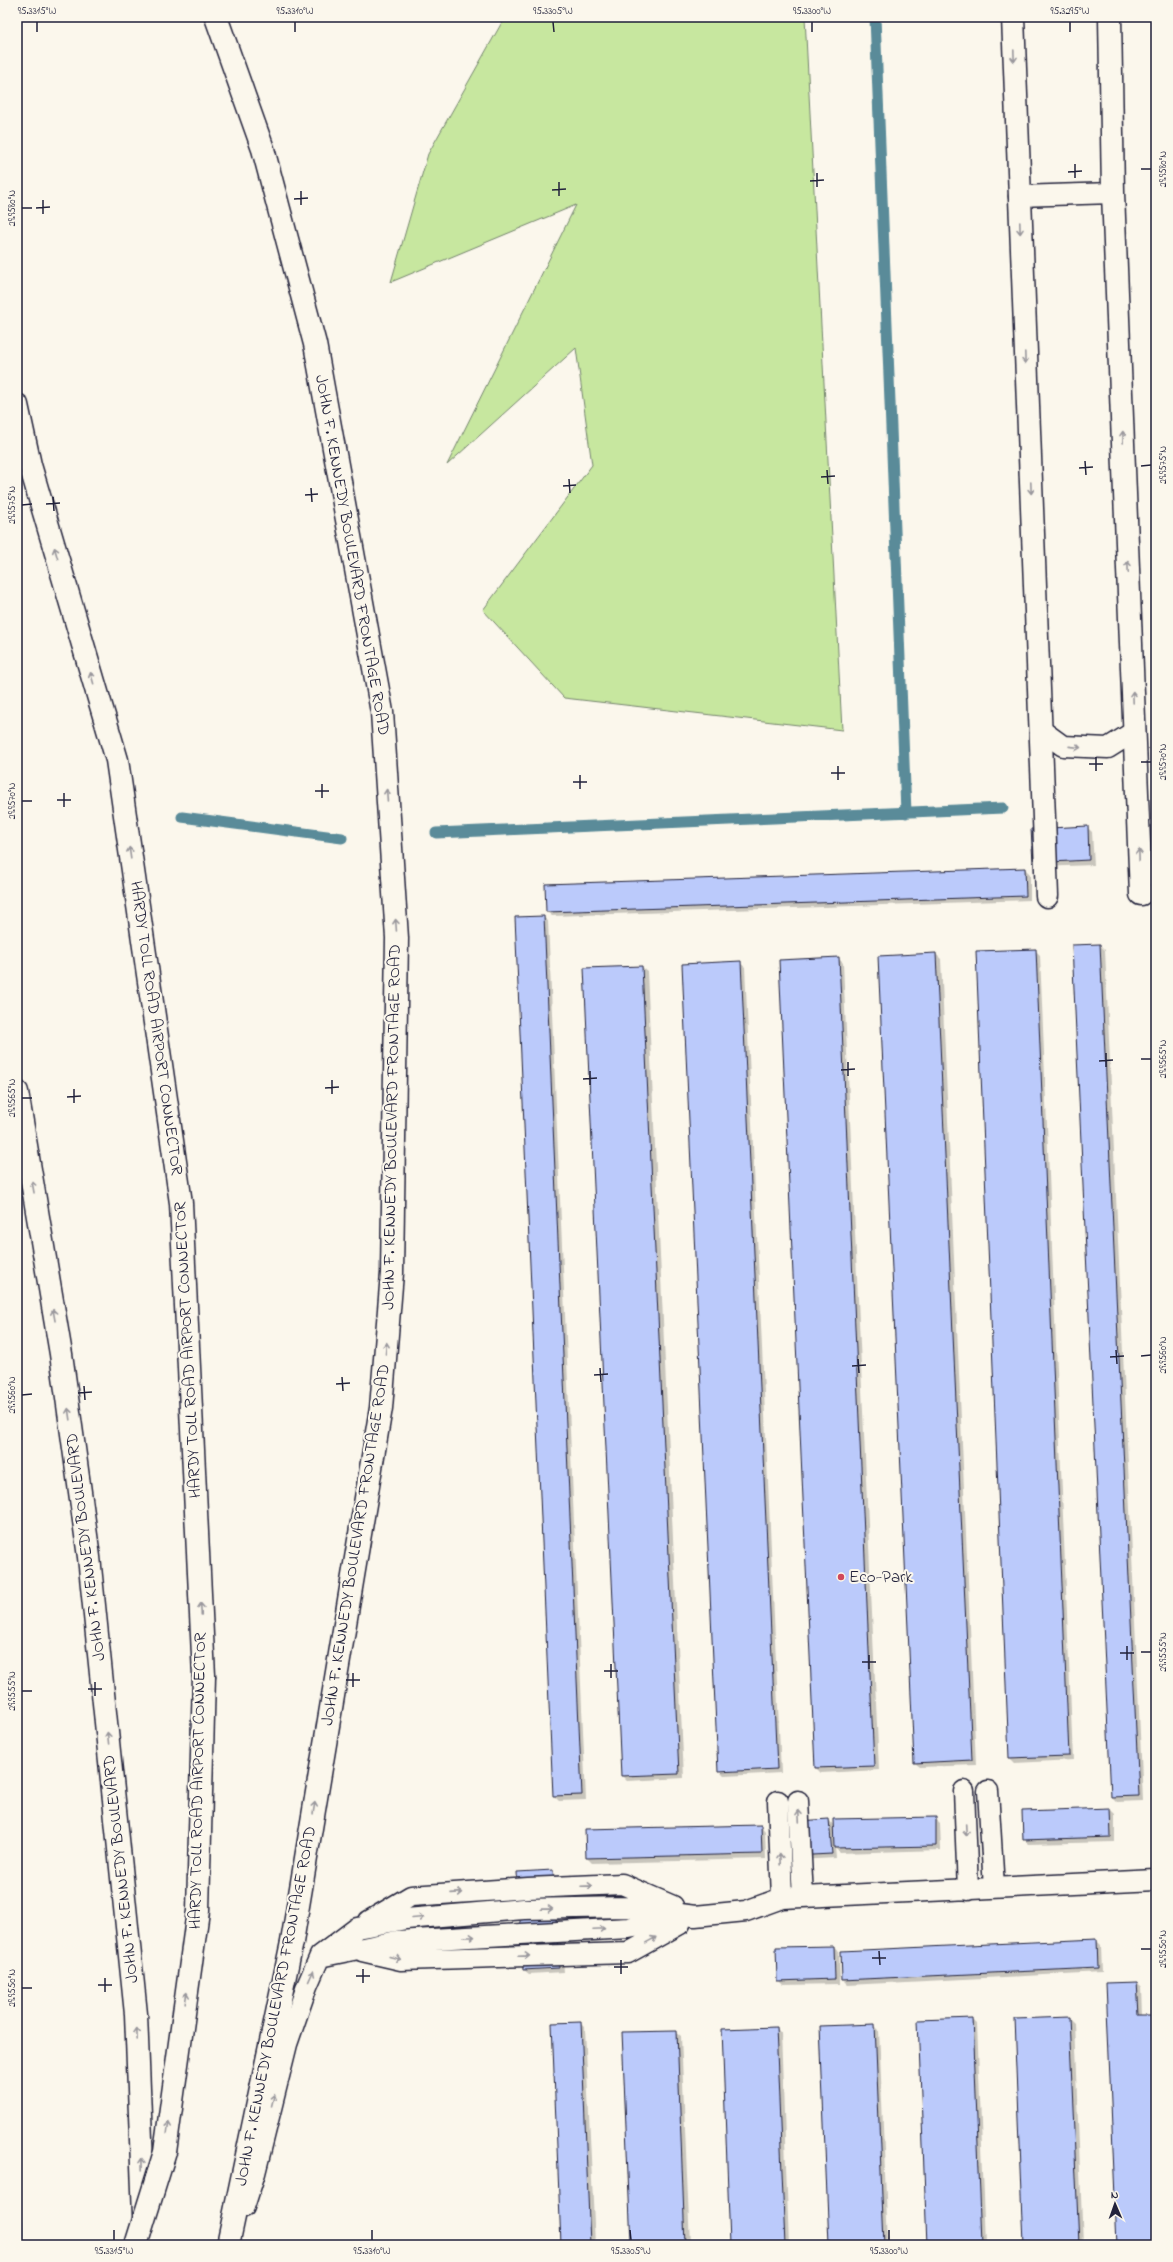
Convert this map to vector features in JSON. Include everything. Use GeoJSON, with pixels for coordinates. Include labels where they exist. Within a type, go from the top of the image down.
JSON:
{"type":"FeatureCollection","features":[{"type":"Feature","properties":{"kind":"main road","name":"JOHN F. KENNEDY BOULEVARD FRONTAGE ROAD"},"geometry":{"type":"LineString","coordinates":[[216,17],[263,149],[315,344],[382,712],[397,938],[392,1273],[381,1408],[292,1942],[229,2245]]}},
{"type":"Feature","properties":{"kind":"main road"},"geometry":{"type":"LineString","coordinates":[[1013,17],[1047,896]]}},
{"type":"Feature","properties":{"kind":"main road"},"geometry":{"type":"LineString","coordinates":[[1110,17],[1113,193],[1141,894]]}},
{"type":"Feature","properties":{"kind":"main road"},"geometry":{"type":"LineString","coordinates":[[17,405],[30,465]]}},
{"type":"Feature","properties":{"kind":"main road"},"geometry":{"type":"LineString","coordinates":[[17,431],[30,465]]}},
{"type":"Feature","properties":{"kind":"main road","name":"HARDY TOLL ROAD AIRPORT CONNECTOR"},"geometry":{"type":"LineString","coordinates":[[30,465],[117,760],[179,1187],[204,1676],[198,1911],[165,2152],[136,2245]]}},
{"type":"Feature","properties":{"kind":"main road","name":"JOHN F. KENNEDY BOULEVARD"},"geometry":{"type":"LineString","coordinates":[[17,1092],[61,1354],[89,1557],[136,2014],[146,2245]]}},
{"type":"Feature","properties":{"kind":"lane"},"geometry":{"type":"LineString","coordinates":[[1019,196],[1113,193]]}},
{"type":"Feature","properties":{"kind":"lane"},"geometry":{"type":"LineString","coordinates":[[1041,730],[1063,746],[1108,748],[1134,731]]}},
{"type":"Feature","properties":{"kind":"lane"},"geometry":{"type":"LineString","coordinates":[[988,1791],[994,1888]]}},
{"type":"Feature","properties":{"kind":"lane"},"geometry":{"type":"LineString","coordinates":[[964,1792],[968,1890]]}},
{"type":"Feature","properties":{"kind":"lane"},"geometry":{"type":"LineString","coordinates":[[778,1801],[782,1898]]}},
{"type":"Feature","properties":{"kind":"lane"},"geometry":{"type":"LineString","coordinates":[[798,1801],[803,1897]]}},
{"type":"Feature","properties":{"kind":"lane"},"geometry":{"type":"LineString","coordinates":[[229,2245],[255,2173],[287,2044],[307,1986],[320,1956],[357,1928],[406,1919],[524,1910],[627,1907],[695,1916],[746,1911],[782,1898],[1156,1880]]}},
{"type":"Feature","properties":{"kind":"lane"},"geometry":{"type":"LineString","coordinates":[[320,1956],[357,1949],[401,1960],[628,1953],[695,1916]]}},
{"type":"Feature","properties":{"kind":"green space"},"geometry":{"type":"Polygon","coordinates":[[[505,17],[805,17],[842,730],[564,698],[483,610],[592,465],[576,348],[447,465],[576,205],[391,282],[428,154],[505,17]]]}},
{"type":"Feature","properties":{"kind":"building"},"geometry":{"type":"Polygon","coordinates":[[[1088,826],[1089,860],[1033,863],[1031,829],[1088,826]]]}},
{"type":"Feature","properties":{"kind":"building"},"geometry":{"type":"Polygon","coordinates":[[[1025,868],[1026,896],[546,912],[545,884],[1025,868]]]}},
{"type":"Feature","properties":{"kind":"building"},"geometry":{"type":"Polygon","coordinates":[[[544,916],[582,1795],[553,1796],[515,917],[544,916]]]}},
{"type":"Feature","properties":{"kind":"building"},"geometry":{"type":"Polygon","coordinates":[[[1100,944],[1139,1796],[1111,1797],[1072,945],[1100,944]]]}},
{"type":"Feature","properties":{"kind":"building"},"geometry":{"type":"Polygon","coordinates":[[[1036,949],[1069,1756],[1009,1758],[976,951],[1036,949]]]}},
{"type":"Feature","properties":{"kind":"building"},"geometry":{"type":"Polygon","coordinates":[[[936,953],[972,1760],[914,1763],[878,956],[936,953]]]}},
{"type":"Feature","properties":{"kind":"building"},"geometry":{"type":"Polygon","coordinates":[[[839,957],[874,1766],[815,1768],[779,960],[839,957]]]}},
{"type":"Feature","properties":{"kind":"building"},"geometry":{"type":"Polygon","coordinates":[[[741,961],[777,1769],[718,1772],[682,964],[741,961]]]}},
{"type":"Feature","properties":{"kind":"building"},"geometry":{"type":"Polygon","coordinates":[[[642,966],[679,1774],[621,1776],[584,968],[642,966]]]}},
{"type":"Feature","properties":{"kind":"building"},"geometry":{"type":"Polygon","coordinates":[[[1110,1808],[1111,1837],[1023,1840],[1022,1811],[1110,1808]]]}},
{"type":"Feature","properties":{"kind":"building"},"geometry":{"type":"Polygon","coordinates":[[[936,1817],[936,1846],[834,1848],[833,1819],[936,1817]]]}},
{"type":"Feature","properties":{"kind":"building"},"geometry":{"type":"Polygon","coordinates":[[[829,1819],[832,1854],[772,1857],[770,1823],[829,1819]]]}},
{"type":"Feature","properties":{"kind":"building"},"geometry":{"type":"Polygon","coordinates":[[[761,1825],[762,1854],[586,1858],[585,1829],[761,1825]]]}},
{"type":"Feature","properties":{"kind":"building"},"geometry":{"type":"Polygon","coordinates":[[[553,1870],[559,1968],[523,1970],[517,1872],[553,1870]]]}},
{"type":"Feature","properties":{"kind":"building"},"geometry":{"type":"Polygon","coordinates":[[[1097,1939],[1098,1968],[842,1980],[841,1951],[1097,1939]]]}},
{"type":"Feature","properties":{"kind":"building"},"geometry":{"type":"Polygon","coordinates":[[[834,1946],[835,1979],[777,1981],[776,1947],[834,1946]]]}},
{"type":"Feature","properties":{"kind":"building"},"geometry":{"type":"Polygon","coordinates":[[[1137,1982],[1139,2014],[1156,2014],[1156,2245],[1117,2245],[1106,1983],[1137,1982]]]}},
{"type":"Feature","properties":{"kind":"building"},"geometry":{"type":"Polygon","coordinates":[[[1069,2017],[1079,2245],[1024,2245],[1015,2019],[1069,2017]]]}},
{"type":"Feature","properties":{"kind":"building"},"geometry":{"type":"Polygon","coordinates":[[[973,2018],[982,2245],[927,2245],[918,2020],[973,2018]]]}},
{"type":"Feature","properties":{"kind":"building"},"geometry":{"type":"Polygon","coordinates":[[[581,2022],[590,2245],[561,2245],[552,2023],[581,2022]]]}},
{"type":"Feature","properties":{"kind":"building"},"geometry":{"type":"Polygon","coordinates":[[[875,2024],[884,2245],[829,2245],[820,2026],[875,2024]]]}},
{"type":"Feature","properties":{"kind":"building"},"geometry":{"type":"Polygon","coordinates":[[[776,2027],[785,2245],[730,2245],[722,2029],[776,2027]]]}},
{"type":"Feature","properties":{"kind":"building"},"geometry":{"type":"Polygon","coordinates":[[[677,2031],[685,2245],[631,2245],[622,2032],[677,2031]]]}},
{"type":"Feature","properties":{"kind":"waterway"},"geometry":{"type":"LineString","coordinates":[[875,17],[906,813]]}},
{"type":"Feature","properties":{"kind":"waterway"},"geometry":{"type":"LineString","coordinates":[[436,833],[1003,808]]}},
{"type":"Feature","properties":{"kind":"waterway"},"geometry":{"type":"LineString","coordinates":[[182,817],[342,838]]}},
{"type":"Feature","properties":{"kind":"waterway"},"geometry":{"type":"LineString","coordinates":[[17,2222],[18,2245]]}},
{"type":"Feature","properties":{"kind":"place","name":"Eco-Park"},"geometry":{"type":"Point","coordinates":[841,1577]}}]}
